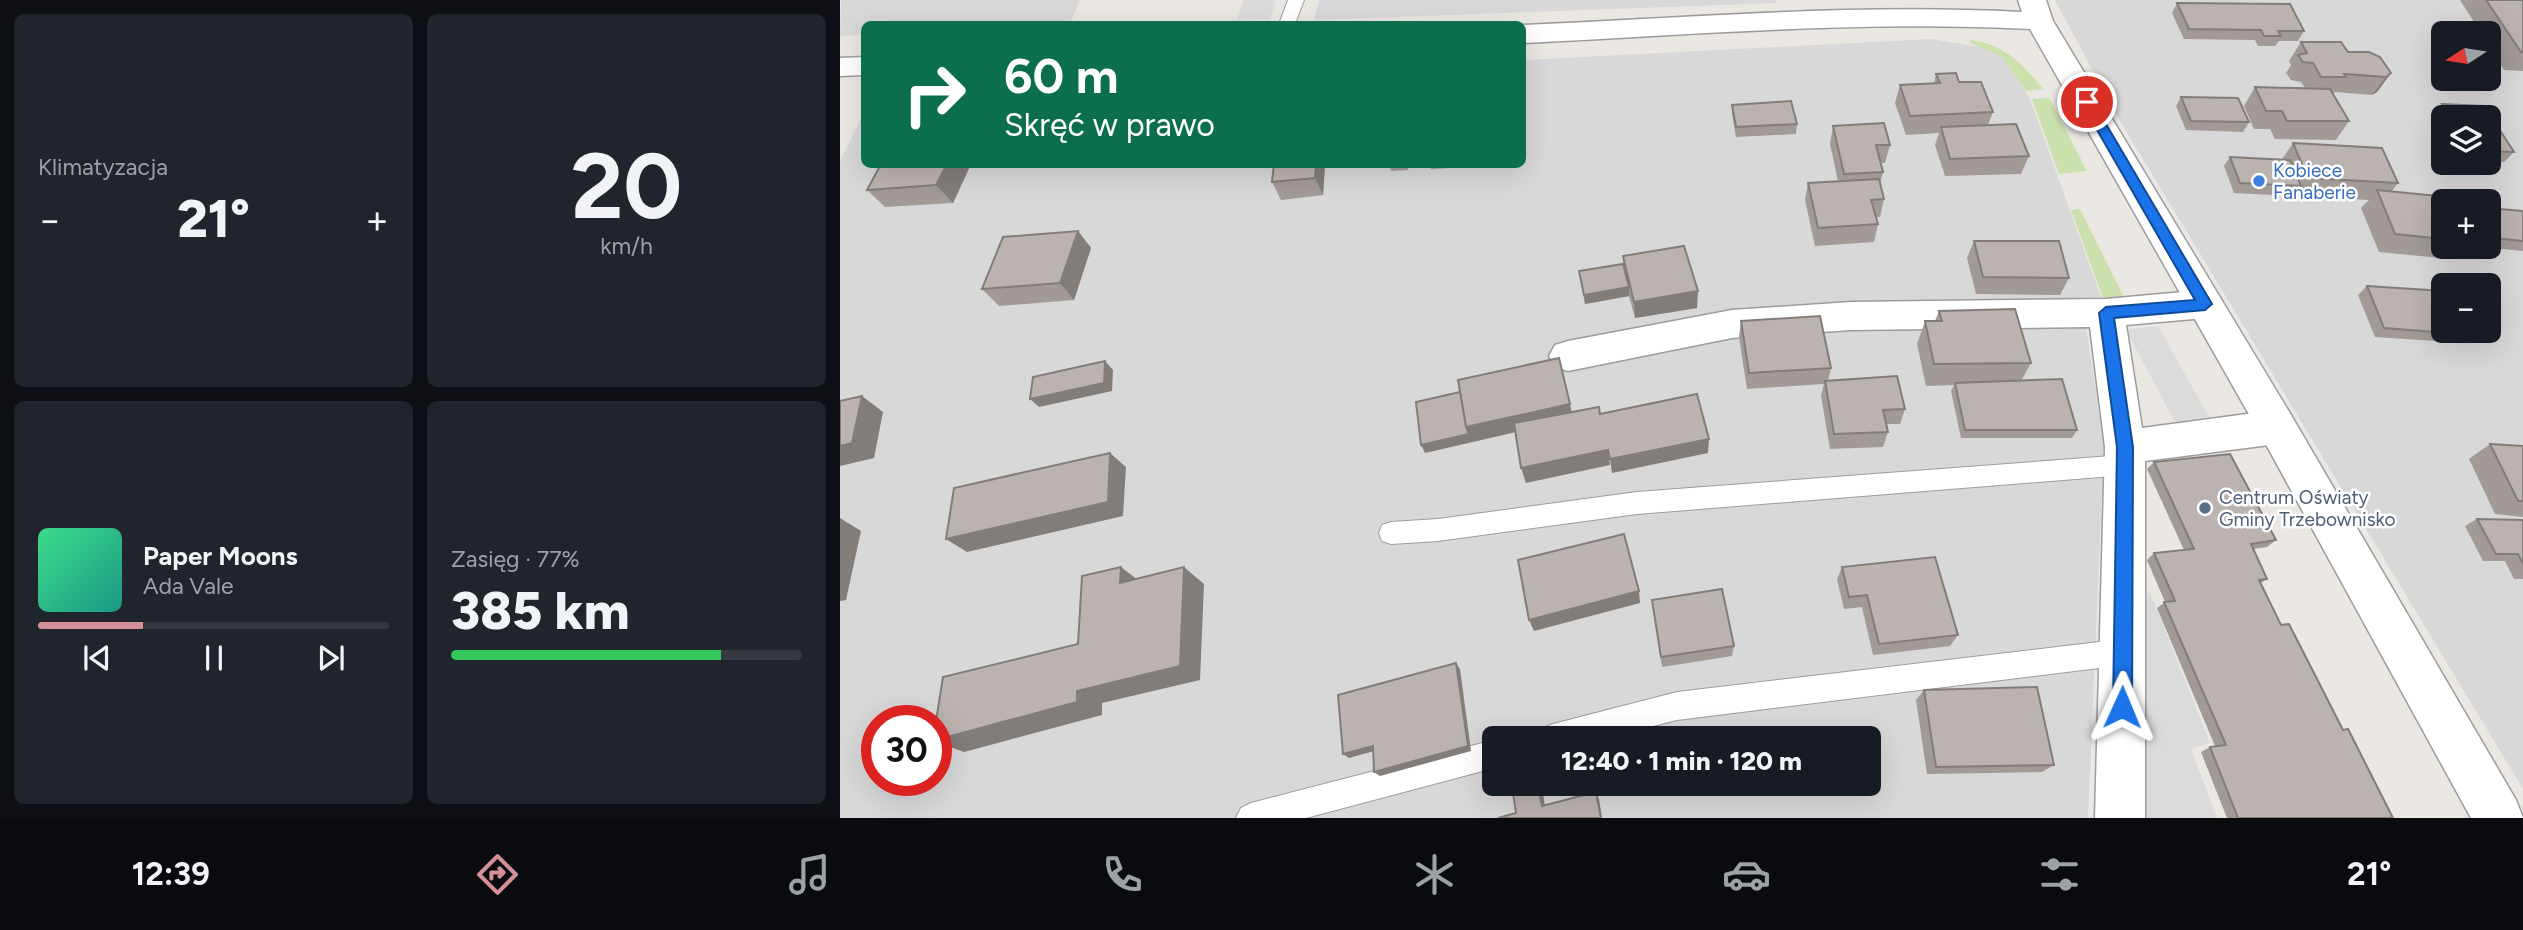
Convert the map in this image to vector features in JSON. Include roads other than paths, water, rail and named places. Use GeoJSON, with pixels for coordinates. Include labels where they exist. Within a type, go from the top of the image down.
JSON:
{"type":"FeatureCollection","features":[{"type":"Feature","properties":{"kind":"street"},"geometry":{"type":"LineString","coordinates":[[1526,34],[2035,10],[2277,427],[2498,818]]}},
{"type":"Feature","properties":{"kind":"street"},"geometry":{"type":"LineString","coordinates":[[840,67],[861,66]]}},
{"type":"Feature","properties":{"kind":"street"},"geometry":{"type":"LineString","coordinates":[[1568,356],[1732,324],[1851,316],[2106,313],[2205,304]]}},
{"type":"Feature","properties":{"kind":"street"},"geometry":{"type":"LineString","coordinates":[[2106,313],[2125,456],[2120,818]]}},
{"type":"Feature","properties":{"kind":"street"},"geometry":{"type":"LineString","coordinates":[[2125,456],[2277,427]]}},
{"type":"Feature","properties":{"kind":"lane"},"geometry":{"type":"LineString","coordinates":[[1288,21],[1296,0]]}},
{"type":"Feature","properties":{"kind":"lane"},"geometry":{"type":"LineString","coordinates":[[1391,533],[1438,530],[1637,503],[2125,456]]}},
{"type":"Feature","properties":{"kind":"lane"},"geometry":{"type":"LineString","coordinates":[[1600,726],[1677,706],[2124,652]]}},
{"type":"Feature","properties":{"kind":"lane"},"geometry":{"type":"LineString","coordinates":[[1251,818],[1482,757]]}},
{"type":"Feature","properties":{"kind":"place","name":"Kobiece Fanaberie"},"geometry":{"type":"Point","coordinates":[2259,181]}},
{"type":"Feature","properties":{"kind":"place","name":"Centrum Oświaty Gminy Trzebownisko"},"geometry":{"type":"Point","coordinates":[2205,508]}}]}
